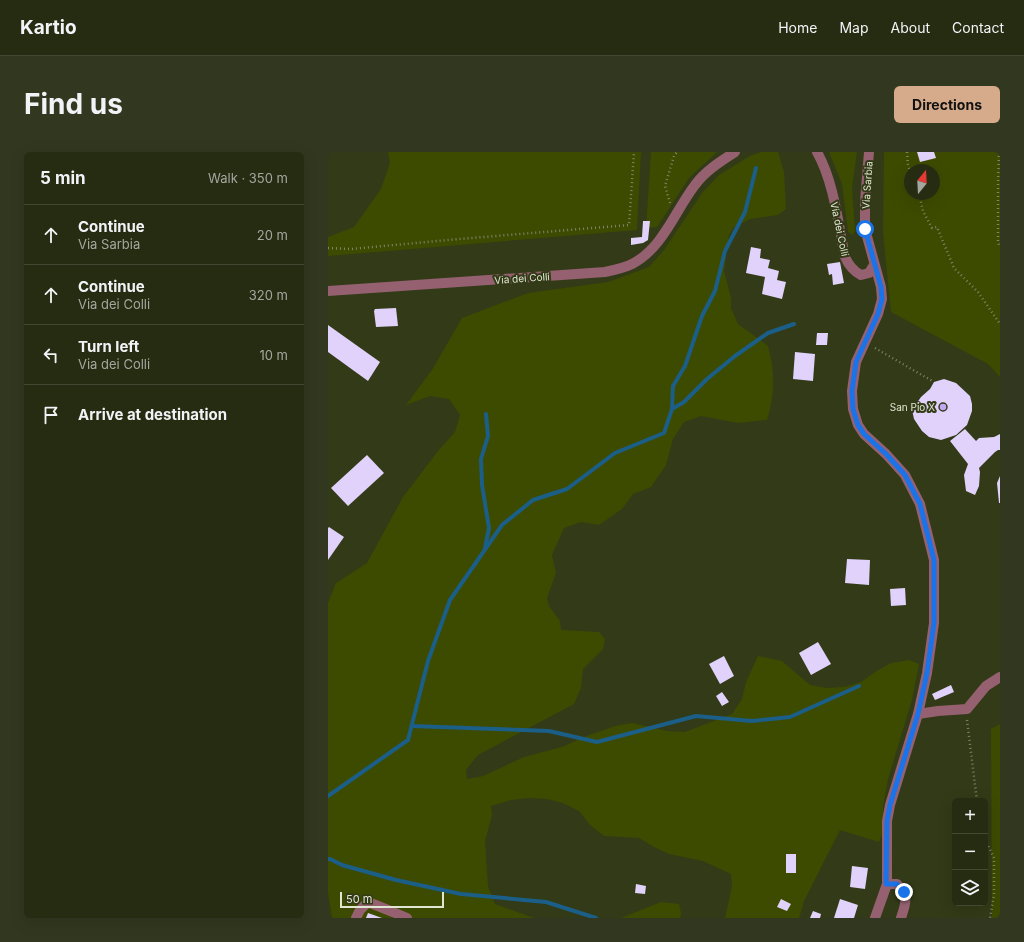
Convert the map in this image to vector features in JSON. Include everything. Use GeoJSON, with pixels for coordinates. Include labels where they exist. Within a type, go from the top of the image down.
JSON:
{"type":"FeatureCollection","features":[{"type":"Feature","properties":{"kind":"street","name":"Via dei Colli"},"geometry":{"type":"LineString","coordinates":[[328,291],[605,272],[632,264],[656,243],[674,218],[695,184],[709,170],[735,152]]}},
{"type":"Feature","properties":{"kind":"street","name":"Via dei Colli"},"geometry":{"type":"LineString","coordinates":[[818,152],[824,164],[832,192],[845,257],[849,266],[854,272],[861,275],[869,273],[874,265]]}},
{"type":"Feature","properties":{"kind":"street","name":"Via Sarbia"},"geometry":{"type":"LineString","coordinates":[[869,152],[865,202],[865,229],[874,265]]}},
{"type":"Feature","properties":{"kind":"street"},"geometry":{"type":"LineString","coordinates":[[874,265],[881,287],[882,299],[878,314],[856,362],[852,391],[853,409],[858,425],[864,434],[905,475],[920,504],[934,560],[934,623],[927,673],[918,714],[895,784],[889,810],[887,827],[886,884],[875,918]]}},
{"type":"Feature","properties":{"kind":"street"},"geometry":{"type":"LineString","coordinates":[[918,714],[967,709],[986,686],[1000,677]]}},
{"type":"Feature","properties":{"kind":"street"},"geometry":{"type":"LineString","coordinates":[[886,884],[897,884],[904,892],[906,902],[901,918]]}},
{"type":"Feature","properties":{"kind":"street"},"geometry":{"type":"LineString","coordinates":[[356,918],[360,910],[368,902],[407,918]]}},
{"type":"Feature","properties":{"kind":"path"},"geometry":{"type":"LineString","coordinates":[[328,248],[351,249],[629,225],[634,152]]}},
{"type":"Feature","properties":{"kind":"path"},"geometry":{"type":"LineString","coordinates":[[674,218],[665,186],[674,156],[677,152]]}},
{"type":"Feature","properties":{"kind":"path"},"geometry":{"type":"LineString","coordinates":[[907,152],[908,164]]}},
{"type":"Feature","properties":{"kind":"path"},"geometry":{"type":"LineString","coordinates":[[999,152],[998,243],[1000,247]]}},
{"type":"Feature","properties":{"kind":"path"},"geometry":{"type":"LineString","coordinates":[[920,200],[923,211],[932,228],[937,227],[954,268],[978,292],[1000,324]]}},
{"type":"Feature","properties":{"kind":"path"},"geometry":{"type":"LineString","coordinates":[[864,342],[934,382]]}},
{"type":"Feature","properties":{"kind":"path"},"geometry":{"type":"LineString","coordinates":[[967,709],[966,719],[977,798]]}},
{"type":"Feature","properties":{"kind":"path"},"geometry":{"type":"LineString","coordinates":[[988,845],[994,858],[994,895],[990,918]]}},
{"type":"Feature","properties":{"kind":"green space"},"geometry":{"type":"Polygon","coordinates":[[[388,152],[641,152],[637,230],[328,256],[328,237],[354,227],[381,189],[390,163],[388,152]]]}},
{"type":"Feature","properties":{"kind":"green space"},"geometry":{"type":"Polygon","coordinates":[[[651,152],[717,152],[689,178],[657,227],[646,228],[651,152]]]}},
{"type":"Feature","properties":{"kind":"green space"},"geometry":{"type":"Polygon","coordinates":[[[761,152],[778,152],[784,172],[786,209],[778,215],[750,219],[734,227],[729,235],[724,271],[731,298],[731,308],[738,324],[768,346],[773,374],[773,392],[767,420],[738,423],[701,416],[684,422],[673,439],[666,465],[651,487],[633,494],[622,509],[599,525],[581,522],[564,528],[552,555],[556,573],[547,598],[549,606],[560,621],[561,630],[599,632],[605,639],[603,649],[583,669],[581,688],[574,704],[478,755],[466,770],[467,779],[483,776],[524,757],[565,746],[581,738],[615,726],[632,723],[667,731],[685,732],[732,714],[742,699],[746,682],[758,656],[782,661],[810,685],[827,688],[844,687],[861,682],[891,663],[909,660],[919,664],[912,700],[888,779],[883,807],[883,832],[879,842],[840,830],[804,901],[799,918],[725,918],[732,886],[731,874],[703,861],[669,854],[639,838],[604,836],[590,825],[579,811],[563,803],[547,799],[529,798],[511,800],[491,806],[492,815],[485,841],[488,886],[495,904],[534,918],[332,918],[328,892],[328,603],[336,583],[367,563],[403,497],[438,451],[455,432],[460,415],[449,399],[430,396],[406,405],[432,370],[462,318],[528,293],[608,282],[649,267],[664,250],[702,193],[719,175],[750,156],[761,152]]]}},
{"type":"Feature","properties":{"kind":"green space"},"geometry":{"type":"Polygon","coordinates":[[[829,152],[857,152],[852,188],[855,230],[853,235],[848,232],[842,184],[829,152]]]}},
{"type":"Feature","properties":{"kind":"green space"},"geometry":{"type":"Polygon","coordinates":[[[884,152],[1000,152],[1000,377],[988,364],[891,312],[883,232],[884,152]]]}},
{"type":"Feature","properties":{"kind":"green space"},"geometry":{"type":"Polygon","coordinates":[[[1000,724],[1000,918],[992,918],[991,729],[1000,724]]]}},
{"type":"Feature","properties":{"kind":"green space"},"geometry":{"type":"Polygon","coordinates":[[[661,902],[679,904],[681,913],[680,918],[621,918],[661,902]]]}},
{"type":"Feature","properties":{"kind":"building"},"geometry":{"type":"Polygon","coordinates":[[[917,152],[934,152],[936,158],[920,162],[917,152]]]}},
{"type":"Feature","properties":{"kind":"building"},"geometry":{"type":"Polygon","coordinates":[[[643,221],[650,221],[648,240],[643,243],[631,245],[631,238],[642,237],[643,221]]]}},
{"type":"Feature","properties":{"kind":"building"},"geometry":{"type":"Polygon","coordinates":[[[751,247],[761,249],[760,258],[770,260],[768,268],[779,271],[777,280],[786,282],[782,299],[762,294],[765,277],[746,273],[751,247]]]}},
{"type":"Feature","properties":{"kind":"building"},"geometry":{"type":"Polygon","coordinates":[[[840,262],[844,283],[833,285],[832,274],[829,275],[827,264],[840,262]]]}},
{"type":"Feature","properties":{"kind":"building"},"geometry":{"type":"Polygon","coordinates":[[[396,308],[398,326],[376,327],[375,309],[396,308]]]}},
{"type":"Feature","properties":{"kind":"building"},"geometry":{"type":"Polygon","coordinates":[[[328,325],[380,362],[368,381],[328,352],[328,325]]]}},
{"type":"Feature","properties":{"kind":"building"},"geometry":{"type":"Polygon","coordinates":[[[817,333],[828,333],[827,345],[816,345],[817,333]]]}},
{"type":"Feature","properties":{"kind":"building"},"geometry":{"type":"Polygon","coordinates":[[[795,352],[815,354],[813,381],[793,379],[795,352]]]}},
{"type":"Feature","properties":{"kind":"building","name":"San Pio X"},"geometry":{"type":"Polygon","coordinates":[[[944,379],[956,383],[970,396],[972,411],[967,425],[956,435],[941,440],[929,437],[922,431],[914,419],[912,410],[934,382],[944,379]]]}},
{"type":"Feature","properties":{"kind":"building"},"geometry":{"type":"Polygon","coordinates":[[[965,429],[976,441],[979,438],[994,437],[1000,434],[1000,450],[995,452],[979,468],[979,486],[975,495],[966,491],[964,475],[968,464],[950,441],[965,429]]]}},
{"type":"Feature","properties":{"kind":"building"},"geometry":{"type":"Polygon","coordinates":[[[367,455],[384,473],[348,506],[331,488],[367,455]]]}},
{"type":"Feature","properties":{"kind":"building"},"geometry":{"type":"Polygon","coordinates":[[[1000,476],[1000,503],[999,503],[997,483],[1000,476]]]}},
{"type":"Feature","properties":{"kind":"building"},"geometry":{"type":"Polygon","coordinates":[[[329,527],[344,537],[328,560],[328,528],[329,527]]]}},
{"type":"Feature","properties":{"kind":"building"},"geometry":{"type":"Polygon","coordinates":[[[847,559],[870,560],[869,585],[845,583],[847,559]]]}},
{"type":"Feature","properties":{"kind":"building"},"geometry":{"type":"Polygon","coordinates":[[[905,588],[906,605],[891,606],[890,589],[905,588]]]}},
{"type":"Feature","properties":{"kind":"building"},"geometry":{"type":"Polygon","coordinates":[[[818,642],[831,664],[811,675],[799,653],[818,642]]]}},
{"type":"Feature","properties":{"kind":"building"},"geometry":{"type":"Polygon","coordinates":[[[724,656],[734,676],[720,684],[709,664],[724,656]]]}},
{"type":"Feature","properties":{"kind":"building"},"geometry":{"type":"Polygon","coordinates":[[[951,685],[954,692],[935,700],[932,694],[951,685]]]}},
{"type":"Feature","properties":{"kind":"building"},"geometry":{"type":"Polygon","coordinates":[[[722,692],[729,702],[722,706],[716,696],[722,692]]]}},
{"type":"Feature","properties":{"kind":"building"},"geometry":{"type":"Polygon","coordinates":[[[786,854],[796,854],[796,873],[786,873],[786,854]]]}},
{"type":"Feature","properties":{"kind":"building"},"geometry":{"type":"Polygon","coordinates":[[[852,866],[868,868],[865,889],[850,887],[852,866]]]}},
{"type":"Feature","properties":{"kind":"building"},"geometry":{"type":"Polygon","coordinates":[[[636,884],[646,886],[645,894],[635,893],[636,884]]]}},
{"type":"Feature","properties":{"kind":"building"},"geometry":{"type":"Polygon","coordinates":[[[781,899],[791,904],[787,911],[777,907],[781,899]]]}},
{"type":"Feature","properties":{"kind":"building"},"geometry":{"type":"Polygon","coordinates":[[[840,899],[858,905],[854,918],[834,918],[840,899]]]}},
{"type":"Feature","properties":{"kind":"building"},"geometry":{"type":"Polygon","coordinates":[[[813,911],[821,914],[820,918],[810,918],[813,911]]]}},
{"type":"Feature","properties":{"kind":"building"},"geometry":{"type":"Polygon","coordinates":[[[368,913],[382,918],[366,918],[368,913]]]}},
{"type":"Feature","properties":{"kind":"waterway"},"geometry":{"type":"LineString","coordinates":[[328,796],[408,740],[428,661],[450,600],[502,525],[533,500],[567,489],[615,453],[664,433],[672,409],[673,386],[685,366],[702,316],[715,291],[725,251],[745,212],[756,168]]}},
{"type":"Feature","properties":{"kind":"waterway"},"geometry":{"type":"LineString","coordinates":[[672,409],[684,402],[707,379],[735,356],[768,333],[794,324]]}},
{"type":"Feature","properties":{"kind":"waterway"},"geometry":{"type":"LineString","coordinates":[[485,548],[489,528],[482,485],[481,459],[488,436],[486,414]]}},
{"type":"Feature","properties":{"kind":"waterway"},"geometry":{"type":"LineString","coordinates":[[412,726],[549,731],[597,742],[696,716],[752,721],[790,717],[859,686]]}},
{"type":"Feature","properties":{"kind":"waterway"},"geometry":{"type":"LineString","coordinates":[[328,859],[342,865],[396,880],[461,894],[546,902],[596,918]]}},
{"type":"Feature","properties":{"kind":"place","name":"San Pio X"},"geometry":{"type":"Point","coordinates":[943,407]}},
{"type":"Feature","properties":{"kind":"route"},"geometry":{"type":"LineString","coordinates":[[865,229],[881,287],[882,299],[878,314],[856,362],[852,391],[853,409],[858,425],[864,434],[886,454],[905,475],[920,504],[934,560],[934,623],[927,673],[918,714],[895,784],[887,821],[886,884],[897,884],[904,892]]}}]}
